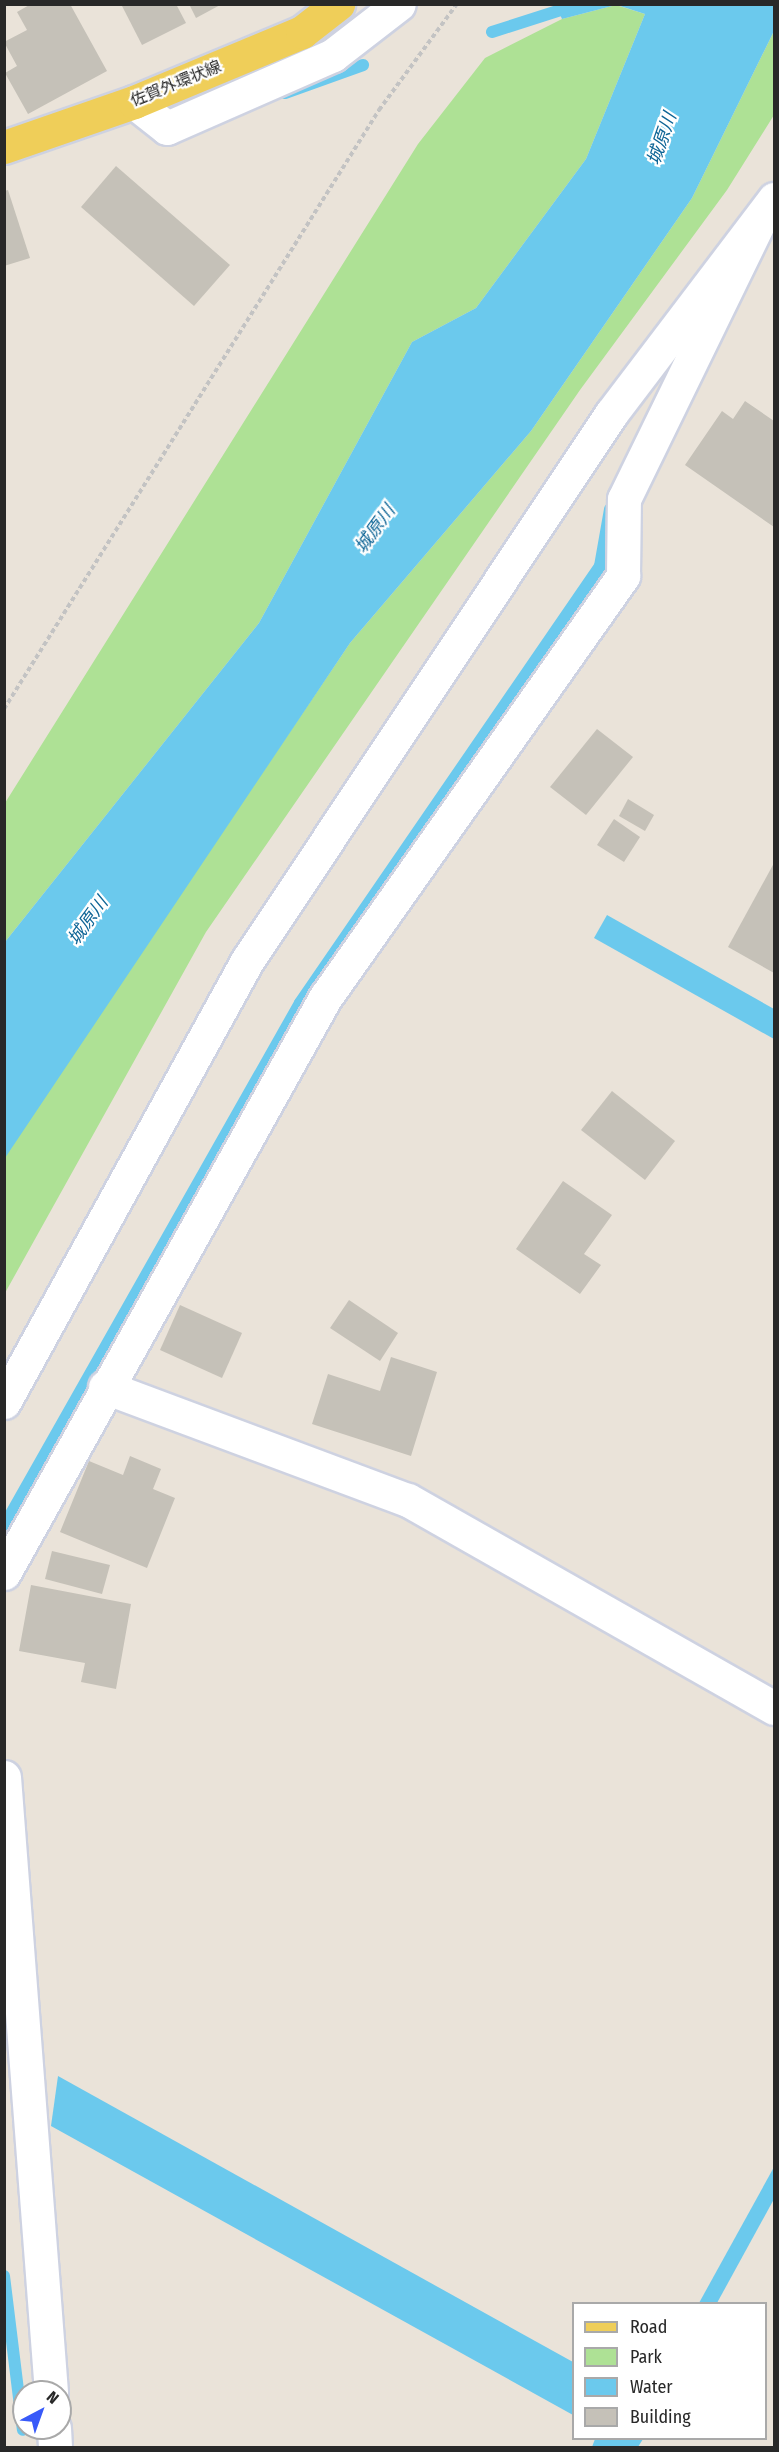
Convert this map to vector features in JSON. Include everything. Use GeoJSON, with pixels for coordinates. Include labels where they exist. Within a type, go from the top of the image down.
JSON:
{"type":"FeatureCollection","features":[{"type":"Feature","properties":{"kind":"main road","name":"佐賀外環状線"},"geometry":{"type":"LineString","coordinates":[[4,147],[134,102],[302,32],[338,4]]}},
{"type":"Feature","properties":{"kind":"street"},"geometry":{"type":"LineString","coordinates":[[134,102],[167,128],[333,55],[399,4]]}},
{"type":"Feature","properties":{"kind":"street"},"geometry":{"type":"LineString","coordinates":[[4,1573],[105,1387],[325,998],[623,576],[624,499],[767,209]]}},
{"type":"Feature","properties":{"kind":"street"},"geometry":{"type":"LineString","coordinates":[[4,1402],[247,961],[611,414],[767,209]]}},
{"type":"Feature","properties":{"kind":"street"},"geometry":{"type":"LineString","coordinates":[[105,1387],[408,1500],[774,1708]]}},
{"type":"Feature","properties":{"kind":"street"},"geometry":{"type":"LineString","coordinates":[[4,1777],[50,2380]]}},
{"type":"Feature","properties":{"kind":"path"},"geometry":{"type":"LineString","coordinates":[[4,710],[379,110],[457,4]]}},
{"type":"Feature","properties":{"kind":"green space"},"geometry":{"type":"Polygon","coordinates":[[[616,5],[645,14],[586,159],[476,308],[412,342],[259,623],[5,942],[5,803],[418,144],[485,58],[562,19],[616,5]]]}},
{"type":"Feature","properties":{"kind":"green space"},"geometry":{"type":"Polygon","coordinates":[[[774,31],[774,115],[727,190],[580,390],[206,932],[5,1293],[4,1158],[8,1149],[350,643],[531,431],[692,198],[774,31]]]}},
{"type":"Feature","properties":{"kind":"water"},"geometry":{"type":"Polygon","coordinates":[[[556,5],[616,5],[562,19],[556,5]]]}},
{"type":"Feature","properties":{"kind":"water","name":"城原川"},"geometry":{"type":"Polygon","coordinates":[[[617,5],[774,5],[774,31],[692,198],[531,431],[350,643],[5,1158],[5,942],[259,623],[412,342],[476,308],[586,159],[645,14],[617,5]]]}},
{"type":"Feature","properties":{"kind":"water"},"geometry":{"type":"Polygon","coordinates":[[[607,915],[774,1009],[774,1039],[594,938],[607,915]]]}},
{"type":"Feature","properties":{"kind":"water"},"geometry":{"type":"Polygon","coordinates":[[[58,2076],[572,2361],[572,2414],[51,2126],[58,2076]]]}},
{"type":"Feature","properties":{"kind":"water"},"geometry":{"type":"Polygon","coordinates":[[[774,2167],[774,2199],[718,2302],[700,2302],[774,2167]]]}},
{"type":"Feature","properties":{"kind":"water"},"geometry":{"type":"Polygon","coordinates":[[[594,2440],[642,2440],[638,2447],[592,2447],[594,2440]]]}},
{"type":"Feature","properties":{"kind":"building"},"geometry":{"type":"Polygon","coordinates":[[[31,4],[70,4],[107,71],[28,114],[5,73],[17,66],[4,42],[27,30],[17,12],[31,4]]]}},
{"type":"Feature","properties":{"kind":"building"},"geometry":{"type":"Polygon","coordinates":[[[121,4],[176,4],[186,23],[142,45],[121,4]]]}},
{"type":"Feature","properties":{"kind":"building"},"geometry":{"type":"Polygon","coordinates":[[[189,4],[222,4],[196,18],[189,4]]]}},
{"type":"Feature","properties":{"kind":"building"},"geometry":{"type":"Polygon","coordinates":[[[116,166],[230,265],[194,306],[81,207],[116,166]]]}},
{"type":"Feature","properties":{"kind":"building"},"geometry":{"type":"Polygon","coordinates":[[[8,190],[30,258],[4,266],[4,191],[8,190]]]}},
{"type":"Feature","properties":{"kind":"building"},"geometry":{"type":"Polygon","coordinates":[[[745,401],[774,421],[774,527],[685,465],[722,411],[733,419],[745,401]]]}},
{"type":"Feature","properties":{"kind":"building"},"geometry":{"type":"Polygon","coordinates":[[[597,729],[633,757],[586,815],[550,787],[597,729]]]}},
{"type":"Feature","properties":{"kind":"building"},"geometry":{"type":"Polygon","coordinates":[[[628,799],[654,815],[645,831],[619,816],[628,799]]]}},
{"type":"Feature","properties":{"kind":"building"},"geometry":{"type":"Polygon","coordinates":[[[614,819],[640,837],[624,862],[597,845],[614,819]]]}},
{"type":"Feature","properties":{"kind":"building"},"geometry":{"type":"Polygon","coordinates":[[[774,863],[774,973],[728,947],[774,863]]]}},
{"type":"Feature","properties":{"kind":"building"},"geometry":{"type":"Polygon","coordinates":[[[612,1091],[675,1141],[645,1180],[581,1130],[612,1091]]]}},
{"type":"Feature","properties":{"kind":"building"},"geometry":{"type":"Polygon","coordinates":[[[563,1181],[612,1215],[584,1254],[601,1265],[580,1294],[516,1249],[563,1181]]]}},
{"type":"Feature","properties":{"kind":"building"},"geometry":{"type":"Polygon","coordinates":[[[349,1300],[398,1333],[380,1361],[330,1328],[349,1300]]]}},
{"type":"Feature","properties":{"kind":"building"},"geometry":{"type":"Polygon","coordinates":[[[180,1305],[242,1333],[222,1378],[160,1350],[180,1305]]]}},
{"type":"Feature","properties":{"kind":"building"},"geometry":{"type":"Polygon","coordinates":[[[391,1357],[437,1372],[411,1456],[312,1424],[328,1374],[380,1391],[391,1357]]]}},
{"type":"Feature","properties":{"kind":"building"},"geometry":{"type":"Polygon","coordinates":[[[130,1456],[161,1469],[153,1489],[175,1498],[147,1568],[60,1532],[89,1461],[123,1475],[130,1456]]]}},
{"type":"Feature","properties":{"kind":"building"},"geometry":{"type":"Polygon","coordinates":[[[52,1551],[110,1565],[102,1594],[45,1579],[52,1551]]]}},
{"type":"Feature","properties":{"kind":"building"},"geometry":{"type":"Polygon","coordinates":[[[31,1585],[131,1604],[116,1689],[81,1682],[85,1663],[19,1651],[31,1585]]]}},
{"type":"Feature","properties":{"kind":"waterway"},"geometry":{"type":"LineString","coordinates":[[492,32],[579,4]]}},
{"type":"Feature","properties":{"kind":"waterway"},"geometry":{"type":"LineString","coordinates":[[285,93],[363,65]]}},
{"type":"Feature","properties":{"kind":"waterway"},"geometry":{"type":"LineString","coordinates":[[4,1526],[300,1003],[600,566],[610,509]]}},
{"type":"Feature","properties":{"kind":"waterway"},"geometry":{"type":"LineString","coordinates":[[4,2276],[17,2380]]}}]}
